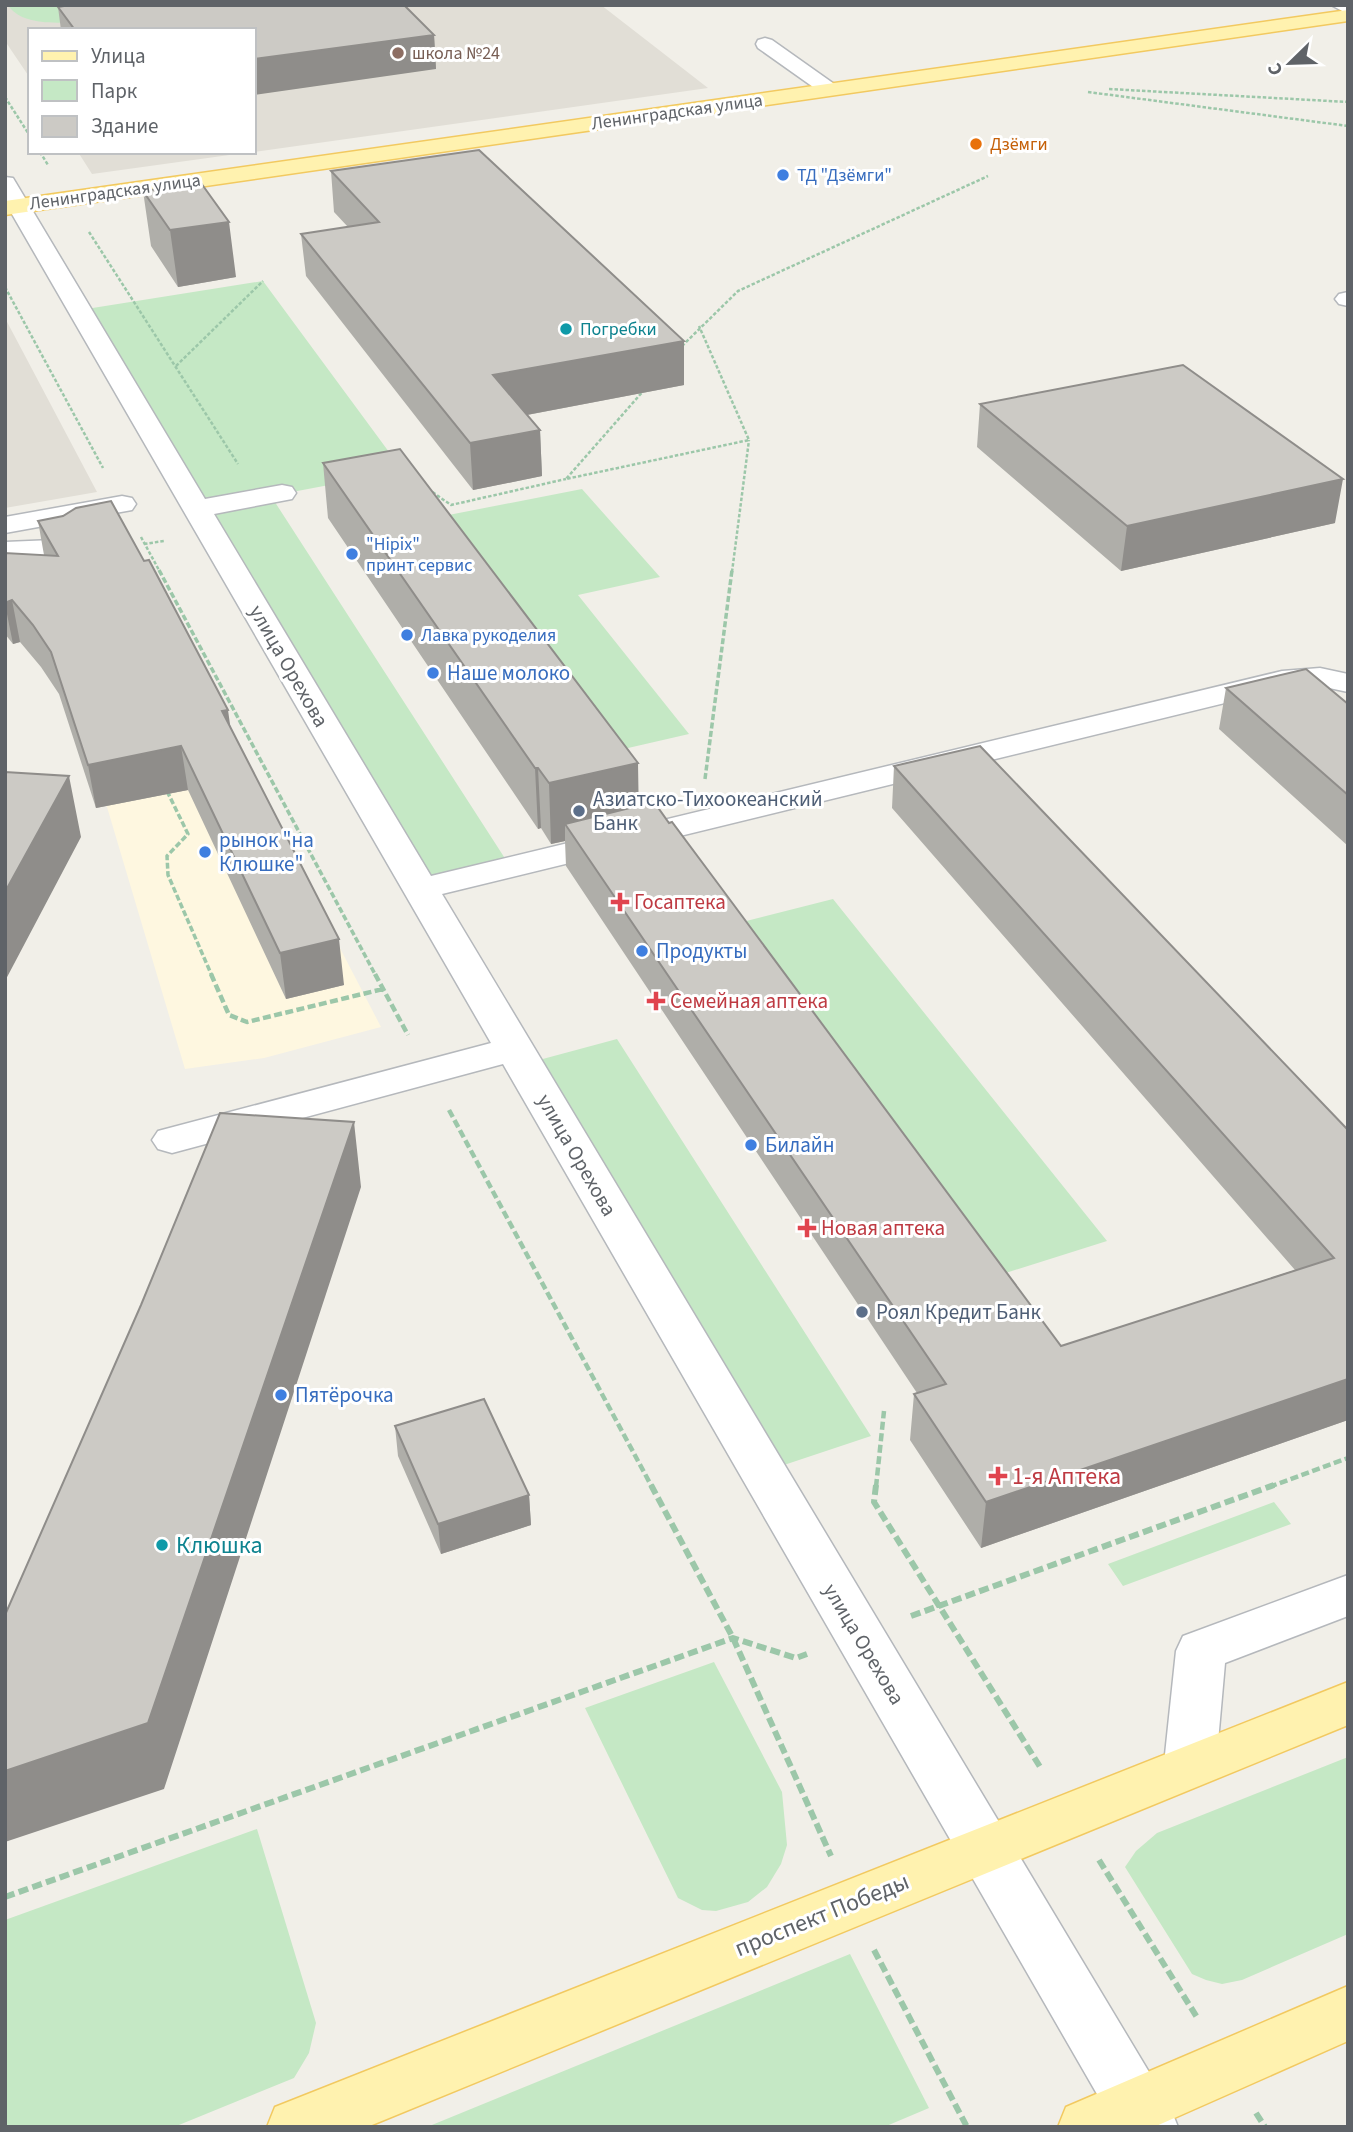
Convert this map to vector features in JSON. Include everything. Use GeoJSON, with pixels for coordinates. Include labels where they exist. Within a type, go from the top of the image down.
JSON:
{"type":"FeatureCollection","features":[{"type":"Feature","properties":{"kind":"main road","name":"Ленинградская улица"},"geometry":{"type":"LineString","coordinates":[[12,207],[1348,15]]}},
{"type":"Feature","properties":{"kind":"main road","name":"проспект Победы"},"geometry":{"type":"LineString","coordinates":[[296,2127],[1190,1764],[1348,1703]]}},
{"type":"Feature","properties":{"kind":"main road"},"geometry":{"type":"LineString","coordinates":[[1124,2119],[1348,2013]]}},
{"type":"Feature","properties":{"kind":"street"},"geometry":{"type":"LineString","coordinates":[[1340,5],[1348,9]]}},
{"type":"Feature","properties":{"kind":"street"},"geometry":{"type":"LineString","coordinates":[[765,44],[830,90]]}},
{"type":"Feature","properties":{"kind":"street","name":"улица Орехова"},"geometry":{"type":"LineString","coordinates":[[5,183],[12,207],[197,509],[985,1847],[1124,2119]]}},
{"type":"Feature","properties":{"kind":"street"},"geometry":{"type":"LineString","coordinates":[[197,509],[282,494]]}},
{"type":"Feature","properties":{"kind":"street"},"geometry":{"type":"LineString","coordinates":[[5,524],[122,504]]}},
{"type":"Feature","properties":{"kind":"street"},"geometry":{"type":"LineString","coordinates":[[5,551],[58,548],[71,541]]}},
{"type":"Feature","properties":{"kind":"street"},"geometry":{"type":"LineString","coordinates":[[420,889],[1282,680],[1320,677],[1348,683]]}},
{"type":"Feature","properties":{"kind":"street"},"geometry":{"type":"LineString","coordinates":[[172,1140],[515,1049]]}},
{"type":"Feature","properties":{"kind":"street"},"geometry":{"type":"LineString","coordinates":[[1190,1764],[1201,1651],[1348,1595]]}},
{"type":"Feature","properties":{"kind":"path"},"geometry":{"type":"LineString","coordinates":[[1090,88],[1348,102]]}},
{"type":"Feature","properties":{"kind":"path"},"geometry":{"type":"LineString","coordinates":[[1084,92],[1348,126]]}},
{"type":"Feature","properties":{"kind":"path"},"geometry":{"type":"LineString","coordinates":[[5,97],[28,133]]}},
{"type":"Feature","properties":{"kind":"path"},"geometry":{"type":"LineString","coordinates":[[41,154],[239,465],[282,494]]}},
{"type":"Feature","properties":{"kind":"path"},"geometry":{"type":"LineString","coordinates":[[681,347],[699,326],[738,291],[988,176]]}},
{"type":"Feature","properties":{"kind":"path"},"geometry":{"type":"LineString","coordinates":[[176,366],[263,281]]}},
{"type":"Feature","properties":{"kind":"path"},"geometry":{"type":"LineString","coordinates":[[5,287],[733,1638],[5,1897]]}},
{"type":"Feature","properties":{"kind":"path"},"geometry":{"type":"LineString","coordinates":[[699,326],[749,440],[699,822]]}},
{"type":"Feature","properties":{"kind":"path"},"geometry":{"type":"LineString","coordinates":[[566,479],[646,388]]}},
{"type":"Feature","properties":{"kind":"path"},"geometry":{"type":"LineString","coordinates":[[422,484],[451,505],[749,440]]}},
{"type":"Feature","properties":{"kind":"path"},"geometry":{"type":"LineString","coordinates":[[166,787],[188,834],[167,856],[168,875],[229,1016],[247,1022],[270,1018],[383,989]]}},
{"type":"Feature","properties":{"kind":"path"},"geometry":{"type":"LineString","coordinates":[[939,1606],[1348,1458]]}},
{"type":"Feature","properties":{"kind":"shaded area"},"geometry":{"type":"Polygon","coordinates":[[[5,5],[601,5],[708,88],[256,152],[256,28],[28,28],[28,75],[5,41],[5,5]]]}},
{"type":"Feature","properties":{"kind":"shaded area"},"geometry":{"type":"Polygon","coordinates":[[[79,154],[237,154],[92,174],[79,154]]]}},
{"type":"Feature","properties":{"kind":"shaded area"},"geometry":{"type":"Polygon","coordinates":[[[5,318],[97,492],[5,508],[5,318]]]}},
{"type":"Feature","properties":{"kind":"shaded area","name":"рынок \"на Клюшке\""},"geometry":{"type":"Polygon","coordinates":[[[186,652],[381,1027],[264,1058],[185,1069],[68,676],[186,652]]]}},
{"type":"Feature","properties":{"kind":"green space"},"geometry":{"type":"Polygon","coordinates":[[[8,5],[167,5],[107,18],[59,23],[20,16],[8,5]]]}},
{"type":"Feature","properties":{"kind":"green space"},"geometry":{"type":"Polygon","coordinates":[[[263,281],[403,471],[271,496],[506,860],[428,879],[80,310],[263,281]]]}},
{"type":"Feature","properties":{"kind":"green space"},"geometry":{"type":"Polygon","coordinates":[[[582,489],[660,577],[578,595],[689,734],[602,754],[428,519],[582,489]]]}},
{"type":"Feature","properties":{"kind":"green space"},"geometry":{"type":"Polygon","coordinates":[[[833,899],[1107,1241],[977,1282],[719,928],[833,899]]]}},
{"type":"Feature","properties":{"kind":"green space"},"geometry":{"type":"Polygon","coordinates":[[[617,1039],[871,1436],[781,1466],[539,1060],[617,1039]]]}},
{"type":"Feature","properties":{"kind":"green space"},"geometry":{"type":"Polygon","coordinates":[[[1274,1502],[1291,1524],[1123,1586],[1108,1564],[1274,1502]]]}},
{"type":"Feature","properties":{"kind":"green space"},"geometry":{"type":"Polygon","coordinates":[[[714,1662],[782,1792],[787,1845],[781,1864],[767,1887],[748,1902],[716,1911],[702,1910],[678,1898],[585,1708],[714,1662]]]}},
{"type":"Feature","properties":{"kind":"green space"},"geometry":{"type":"Polygon","coordinates":[[[1348,1757],[1348,1934],[1242,1980],[1222,1984],[1192,1974],[1125,1867],[1136,1851],[1157,1833],[1348,1757]]]}},
{"type":"Feature","properties":{"kind":"green space"},"geometry":{"type":"Polygon","coordinates":[[[257,1829],[316,2023],[309,2053],[294,2078],[174,2127],[5,2127],[5,1920],[257,1829]]]}},
{"type":"Feature","properties":{"kind":"green space"},"geometry":{"type":"Polygon","coordinates":[[[850,1954],[929,2108],[884,2127],[427,2127],[850,1954]]]}},
{"type":"Feature","properties":{"kind":"building"},"geometry":{"type":"Polygon","coordinates":[[[404,5],[434,35],[256,59],[256,28],[74,28],[58,7],[404,5]]]}},
{"type":"Feature","properties":{"kind":"building"},"geometry":{"type":"Polygon","coordinates":[[[479,150],[684,341],[493,375],[540,430],[470,443],[301,234],[379,222],[331,171],[479,150]]]}},
{"type":"Feature","properties":{"kind":"building"},"geometry":{"type":"Polygon","coordinates":[[[201,183],[229,222],[170,230],[143,191],[201,183]]]}},
{"type":"Feature","properties":{"kind":"building"},"geometry":{"type":"Polygon","coordinates":[[[1183,365],[1343,479],[1127,526],[980,404],[1183,365]]]}},
{"type":"Feature","properties":{"kind":"building"},"geometry":{"type":"Polygon","coordinates":[[[400,449],[638,763],[549,783],[538,768],[535,768],[323,463],[400,449]]]}},
{"type":"Feature","properties":{"kind":"building"},"geometry":{"type":"Polygon","coordinates":[[[111,501],[144,561],[149,560],[228,710],[222,711],[339,939],[280,953],[181,746],[88,765],[51,652],[12,600],[5,603],[5,553],[58,556],[38,521],[63,516],[76,508],[111,501]]]}},
{"type":"Feature","properties":{"kind":"building"},"geometry":{"type":"Polygon","coordinates":[[[1306,669],[1348,704],[1348,795],[1226,688],[1306,669]]]}},
{"type":"Feature","properties":{"kind":"building"},"geometry":{"type":"Polygon","coordinates":[[[980,746],[1348,1130],[1348,1379],[986,1502],[914,1394],[946,1384],[565,824],[654,802],[669,823],[672,822],[1061,1346],[1334,1258],[894,766],[980,746]]]}},
{"type":"Feature","properties":{"kind":"building"},"geometry":{"type":"Polygon","coordinates":[[[5,772],[69,776],[5,892],[5,772]]]}},
{"type":"Feature","properties":{"kind":"building","name":"Клюшка"},"geometry":{"type":"Polygon","coordinates":[[[220,1113],[354,1122],[148,1723],[5,1771],[5,1615],[141,1305],[220,1113]]]}},
{"type":"Feature","properties":{"kind":"building"},"geometry":{"type":"Polygon","coordinates":[[[484,1399],[529,1495],[438,1524],[395,1426],[484,1399]]]}},
{"type":"Feature","properties":{"kind":"place","name":"школа №24"},"geometry":{"type":"Point","coordinates":[398,53]}},
{"type":"Feature","properties":{"kind":"place","name":"Дзёмги"},"geometry":{"type":"Point","coordinates":[976,144]}},
{"type":"Feature","properties":{"kind":"place","name":"ТД \"Дзёмги\""},"geometry":{"type":"Point","coordinates":[783,175]}},
{"type":"Feature","properties":{"kind":"place","name":"Погребки"},"geometry":{"type":"Point","coordinates":[566,329]}},
{"type":"Feature","properties":{"kind":"place","name":"\"Hipix\" принт сервис"},"geometry":{"type":"Point","coordinates":[352,554]}},
{"type":"Feature","properties":{"kind":"place","name":"Лавка рукоделия"},"geometry":{"type":"Point","coordinates":[407,635]}},
{"type":"Feature","properties":{"kind":"place","name":"Наше молоко"},"geometry":{"type":"Point","coordinates":[433,673]}},
{"type":"Feature","properties":{"kind":"place","name":"Азиатско-Тихоокеанский Банк"},"geometry":{"type":"Point","coordinates":[579,811]}},
{"type":"Feature","properties":{"kind":"place","name":"рынок \"на Клюшке\""},"geometry":{"type":"Point","coordinates":[205,852]}},
{"type":"Feature","properties":{"kind":"place","name":"Госаптека"},"geometry":{"type":"Point","coordinates":[620,902]}},
{"type":"Feature","properties":{"kind":"place","name":"Продукты"},"geometry":{"type":"Point","coordinates":[642,951]}},
{"type":"Feature","properties":{"kind":"place","name":"Семейная аптека"},"geometry":{"type":"Point","coordinates":[656,1001]}},
{"type":"Feature","properties":{"kind":"place","name":"Билайн"},"geometry":{"type":"Point","coordinates":[751,1145]}},
{"type":"Feature","properties":{"kind":"place","name":"Новая аптека"},"geometry":{"type":"Point","coordinates":[807,1228]}},
{"type":"Feature","properties":{"kind":"place","name":"Роял Кредит Банк"},"geometry":{"type":"Point","coordinates":[862,1312]}},
{"type":"Feature","properties":{"kind":"place","name":"Пятёрочка"},"geometry":{"type":"Point","coordinates":[281,1395]}},
{"type":"Feature","properties":{"kind":"place","name":"1-я Аптека"},"geometry":{"type":"Point","coordinates":[998,1476]}},
{"type":"Feature","properties":{"kind":"place","name":"Клюшка"},"geometry":{"type":"Point","coordinates":[162,1545]}}]}
